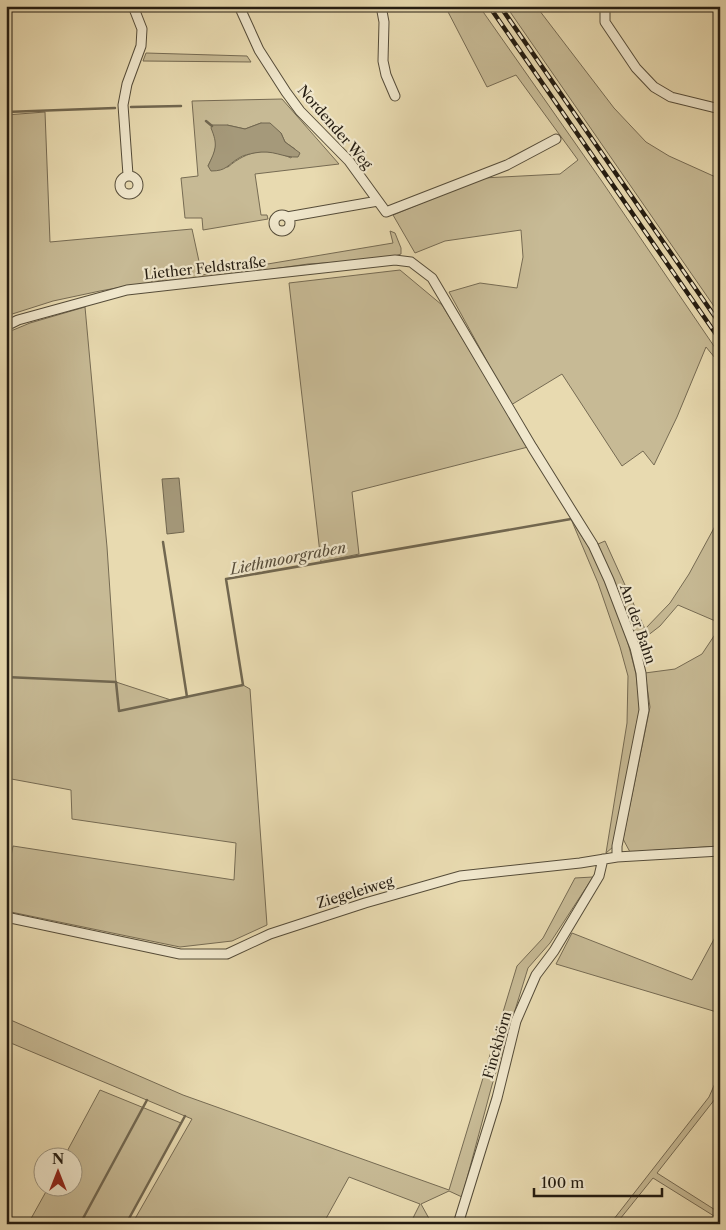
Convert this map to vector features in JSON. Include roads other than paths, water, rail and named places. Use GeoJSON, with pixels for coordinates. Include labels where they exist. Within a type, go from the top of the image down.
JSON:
{"type":"FeatureCollection","features":[{"type":"Feature","properties":{"kind":"street"},"geometry":{"type":"LineString","coordinates":[[128,175],[123,104],[127,84],[141,46],[142,29],[133,6]]}},
{"type":"Feature","properties":{"kind":"street","name":"Nordender Weg"},"geometry":{"type":"LineString","coordinates":[[239,6],[259,50],[286,92],[306,117],[349,161],[386,212],[507,165],[556,139]]}},
{"type":"Feature","properties":{"kind":"street"},"geometry":{"type":"LineString","coordinates":[[381,6],[384,22],[383,60],[386,75],[395,96]]}},
{"type":"Feature","properties":{"kind":"street"},"geometry":{"type":"LineString","coordinates":[[605,6],[605,22],[636,68],[654,87],[671,97],[720,109]]}},
{"type":"Feature","properties":{"kind":"street"},"geometry":{"type":"LineString","coordinates":[[286,217],[378,201]]}},
{"type":"Feature","properties":{"kind":"street","name":"Liether Feldstraße"},"geometry":{"type":"LineString","coordinates":[[6,326],[18,320],[127,290],[395,260],[411,262],[432,278],[532,447]]}},
{"type":"Feature","properties":{"kind":"street","name":"An der Bahn"},"geometry":{"type":"LineString","coordinates":[[532,447],[593,545],[609,580],[635,648],[641,673],[644,710],[617,846],[617,857]]}},
{"type":"Feature","properties":{"kind":"street","name":"Ziegeleiweg"},"geometry":{"type":"LineString","coordinates":[[6,917],[180,954],[227,954],[270,934],[364,903],[460,876],[617,857],[720,851]]}},
{"type":"Feature","properties":{"kind":"street","name":"Finckhörn"},"geometry":{"type":"LineString","coordinates":[[458,1224],[497,1098],[516,1021],[536,975],[554,951],[599,876],[603,859]]}},
{"type":"Feature","properties":{"kind":"waterway"},"geometry":{"type":"LineString","coordinates":[[131,107],[181,106]]}},
{"type":"Feature","properties":{"kind":"waterway"},"geometry":{"type":"LineString","coordinates":[[6,112],[115,108]]}},
{"type":"Feature","properties":{"kind":"waterway"},"geometry":{"type":"LineString","coordinates":[[206,121],[212,126]]}},
{"type":"Feature","properties":{"kind":"waterway","name":"Liethmoorgraben"},"geometry":{"type":"LineString","coordinates":[[6,677],[116,682],[119,711],[243,685],[226,579],[571,519]]}},
{"type":"Feature","properties":{"kind":"waterway"},"geometry":{"type":"LineString","coordinates":[[163,542],[187,697]]}},
{"type":"Feature","properties":{"kind":"waterway"},"geometry":{"type":"LineString","coordinates":[[80,1224],[147,1100]]}},
{"type":"Feature","properties":{"kind":"waterway"},"geometry":{"type":"LineString","coordinates":[[126,1224],[185,1116]]}},
{"type":"Feature","properties":{"kind":"railway"},"geometry":{"type":"LineString","coordinates":[[489,6],[720,340]]}},
{"type":"Feature","properties":{"kind":"railway"},"geometry":{"type":"LineString","coordinates":[[500,6],[720,324]]}}]}
